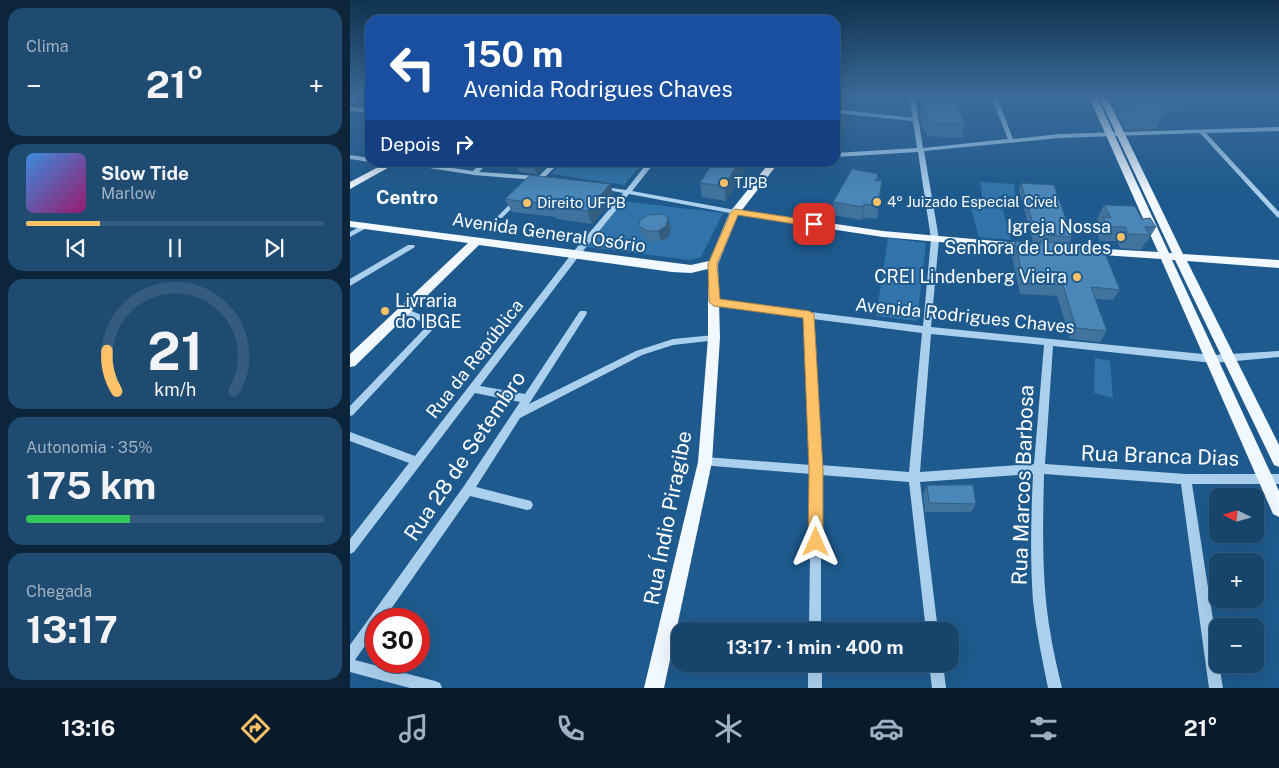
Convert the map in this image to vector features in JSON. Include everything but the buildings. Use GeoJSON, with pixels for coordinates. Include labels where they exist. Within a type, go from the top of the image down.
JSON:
{"type":"FeatureCollection","features":[{"type":"Feature","properties":{"kind":"main road"},"geometry":{"type":"LineString","coordinates":[[1108,129],[1212,360],[1273,479],[1279,509]]}},
{"type":"Feature","properties":{"kind":"main road"},"geometry":{"type":"LineString","coordinates":[[1119,129],[1144,186],[1279,460]]}},
{"type":"Feature","properties":{"kind":"main road"},"geometry":{"type":"LineString","coordinates":[[350,186],[385,167]]}},
{"type":"Feature","properties":{"kind":"main road"},"geometry":{"type":"LineString","coordinates":[[712,264],[735,212],[771,167]]}},
{"type":"Feature","properties":{"kind":"main road"},"geometry":{"type":"LineString","coordinates":[[735,212],[848,229],[1041,248]]}},
{"type":"Feature","properties":{"kind":"main road","name":"Avenida General Osório"},"geometry":{"type":"LineString","coordinates":[[350,224],[685,269],[712,264]]}},
{"type":"Feature","properties":{"kind":"main road"},"geometry":{"type":"LineString","coordinates":[[350,362],[476,242]]}},
{"type":"Feature","properties":{"kind":"main road"},"geometry":{"type":"LineString","coordinates":[[1080,251],[1279,264]]}},
{"type":"Feature","properties":{"kind":"main road","name":"Rua Índio Piragibe"},"geometry":{"type":"LineString","coordinates":[[654,688],[705,462],[714,338],[712,264]]}},
{"type":"Feature","properties":{"kind":"street"},"geometry":{"type":"LineString","coordinates":[[917,129],[935,239],[914,477],[931,622]]}},
{"type":"Feature","properties":{"kind":"street"},"geometry":{"type":"LineString","coordinates":[[1006,129],[1011,141]]}},
{"type":"Feature","properties":{"kind":"street"},"geometry":{"type":"LineString","coordinates":[[840,154],[920,150],[1121,133],[1275,129]]}},
{"type":"Feature","properties":{"kind":"street"},"geometry":{"type":"LineString","coordinates":[[1201,131],[1279,216]]}},
{"type":"Feature","properties":{"kind":"street"},"geometry":{"type":"LineString","coordinates":[[350,157],[365,159]]}},
{"type":"Feature","properties":{"kind":"street"},"geometry":{"type":"LineString","coordinates":[[419,167],[550,179]]}},
{"type":"Feature","properties":{"kind":"street"},"geometry":{"type":"LineString","coordinates":[[474,173],[481,167]]}},
{"type":"Feature","properties":{"kind":"street"},"geometry":{"type":"LineString","coordinates":[[534,185],[553,167]]}},
{"type":"Feature","properties":{"kind":"street","name":"Rua da República"},"geometry":{"type":"LineString","coordinates":[[350,548],[576,254],[648,167]]}},
{"type":"Feature","properties":{"kind":"street"},"geometry":{"type":"LineString","coordinates":[[588,185],[735,212]]}},
{"type":"Feature","properties":{"kind":"street"},"geometry":{"type":"LineString","coordinates":[[500,217],[520,198]]}},
{"type":"Feature","properties":{"kind":"street"},"geometry":{"type":"LineString","coordinates":[[350,235],[366,226]]}},
{"type":"Feature","properties":{"kind":"street"},"geometry":{"type":"LineString","coordinates":[[350,283],[411,246]]}},
{"type":"Feature","properties":{"kind":"street","name":"Avenida Rodrigues Chaves"},"geometry":{"type":"LineString","coordinates":[[714,302],[928,330],[1212,360],[1230,359]]}},
{"type":"Feature","properties":{"kind":"street"},"geometry":{"type":"LineString","coordinates":[[350,412],[431,327],[431,322],[404,311]]}},
{"type":"Feature","properties":{"kind":"street","name":"Rua 28 de Setembro"},"geometry":{"type":"LineString","coordinates":[[350,656],[468,490],[583,313]]}},
{"type":"Feature","properties":{"kind":"street"},"geometry":{"type":"LineString","coordinates":[[809,314],[816,470],[815,622]]}},
{"type":"Feature","properties":{"kind":"street"},"geometry":{"type":"LineString","coordinates":[[519,414],[639,353],[673,342],[714,338]]}},
{"type":"Feature","properties":{"kind":"street","name":"Rua Marcos Barbosa"},"geometry":{"type":"LineString","coordinates":[[1049,342],[1039,469],[1036,581],[1041,624],[1055,688]]}},
{"type":"Feature","properties":{"kind":"street"},"geometry":{"type":"LineString","coordinates":[[1230,359],[1279,354]]}},
{"type":"Feature","properties":{"kind":"street"},"geometry":{"type":"LineString","coordinates":[[473,389],[528,399]]}},
{"type":"Feature","properties":{"kind":"street"},"geometry":{"type":"LineString","coordinates":[[350,436],[416,461]]}},
{"type":"Feature","properties":{"kind":"street","name":"Rua Branca Dias"},"geometry":{"type":"LineString","coordinates":[[705,462],[914,477],[1039,469],[1186,478],[1273,479]]}},
{"type":"Feature","properties":{"kind":"street"},"geometry":{"type":"LineString","coordinates":[[1186,478],[1216,688]]}},
{"type":"Feature","properties":{"kind":"street"},"geometry":{"type":"LineString","coordinates":[[468,490],[527,505]]}},
{"type":"Feature","properties":{"kind":"street"},"geometry":{"type":"LineString","coordinates":[[350,665],[427,687]]}},
{"type":"Feature","properties":{"kind":"street"},"geometry":{"type":"LineString","coordinates":[[815,672],[815,688]]}},
{"type":"Feature","properties":{"kind":"street"},"geometry":{"type":"LineString","coordinates":[[937,672],[939,688]]}},
{"type":"Feature","properties":{"kind":"shaded area"},"geometry":{"type":"Polygon","coordinates":[[[558,167],[640,167],[624,185],[551,174],[558,167]]]}},
{"type":"Feature","properties":{"kind":"shaded area"},"geometry":{"type":"Polygon","coordinates":[[[980,182],[1014,184],[1016,197],[999,196],[1011,240],[979,237],[971,208],[984,209],[980,182]]]}},
{"type":"Feature","properties":{"kind":"shaded area"},"geometry":{"type":"Polygon","coordinates":[[[622,201],[723,213],[701,257],[690,260],[586,247],[622,201]]]}},
{"type":"Feature","properties":{"kind":"shaded area"},"geometry":{"type":"Polygon","coordinates":[[[888,238],[926,243],[917,321],[876,316],[888,238]]]}},
{"type":"Feature","properties":{"kind":"shaded area"},"geometry":{"type":"Polygon","coordinates":[[[1095,358],[1110,361],[1113,398],[1094,393],[1095,358]]]}},
{"type":"Feature","properties":{"kind":"place","name":"TJPB"},"geometry":{"type":"Point","coordinates":[724,183]}},
{"type":"Feature","properties":{"kind":"place","name":"4º Juizado Especial Cível"},"geometry":{"type":"Point","coordinates":[877,202]}},
{"type":"Feature","properties":{"kind":"place","name":"Direito UFPB"},"geometry":{"type":"Point","coordinates":[527,203]}},
{"type":"Feature","properties":{"kind":"place","name":"Igreja Nossa Senhora de Lourdes"},"geometry":{"type":"Point","coordinates":[1121,237]}},
{"type":"Feature","properties":{"kind":"place","name":"CREI Lindenberg Vieira"},"geometry":{"type":"Point","coordinates":[1077,277]}},
{"type":"Feature","properties":{"kind":"place","name":"Livraria do IBGE"},"geometry":{"type":"Point","coordinates":[385,311]}},
{"type":"Feature","properties":{"kind":"district","name":"Centro"},"geometry":{"type":"Point","coordinates":[407,197]}},
{"type":"Feature","properties":{"kind":"route"},"geometry":{"type":"LineString","coordinates":[[814,224],[735,212],[712,264],[714,302],[809,314],[816,470],[816,542]]}}]}
